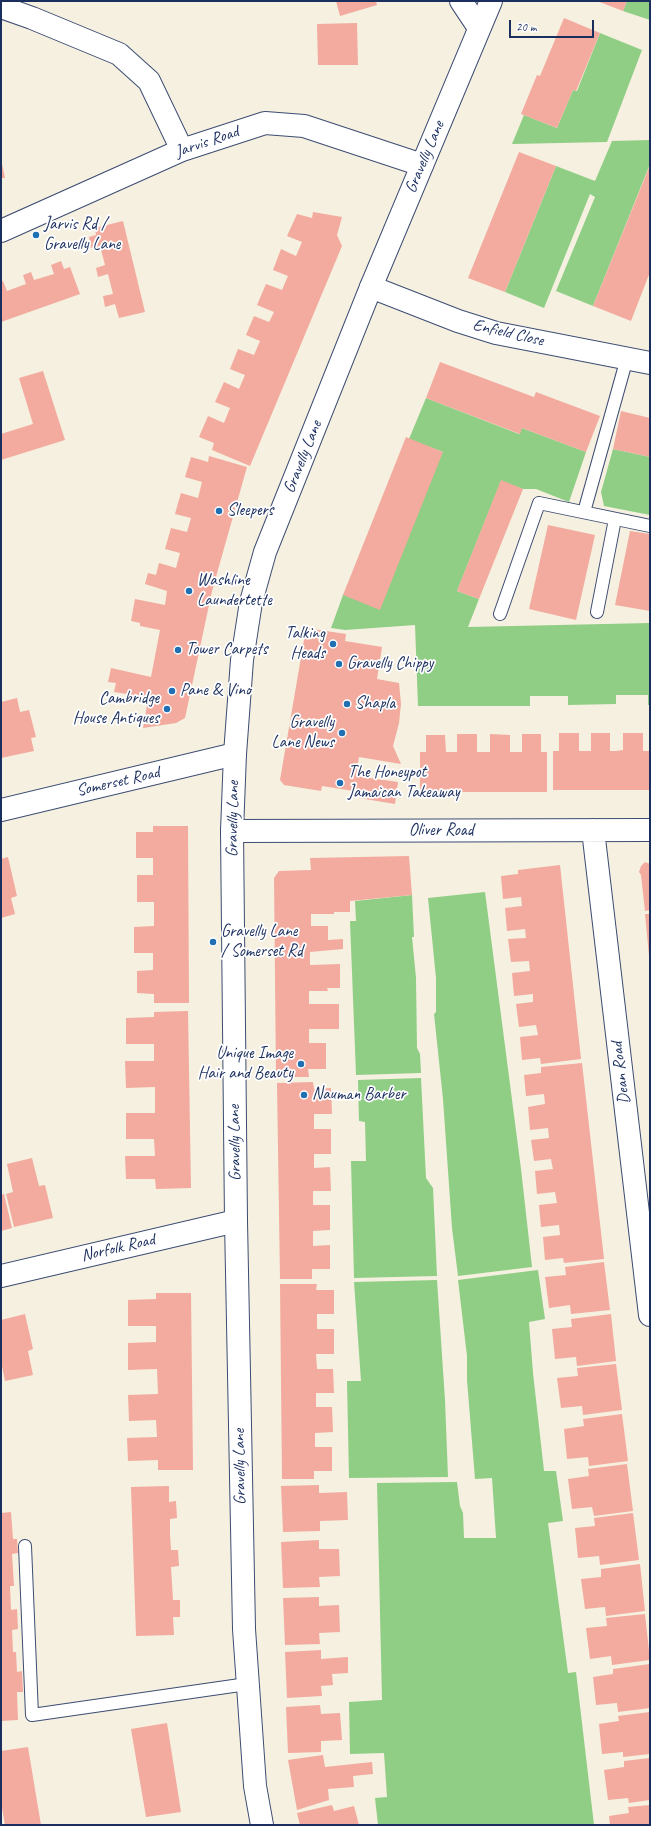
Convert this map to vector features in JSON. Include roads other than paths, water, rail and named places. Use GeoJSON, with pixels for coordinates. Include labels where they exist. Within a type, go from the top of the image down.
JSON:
{"type":"FeatureCollection","features":[{"type":"Feature","properties":{"kind":"street"},"geometry":{"type":"LineString","coordinates":[[461,1],[479,28]]}},
{"type":"Feature","properties":{"kind":"street","name":"Gravelly Lane"},"geometry":{"type":"LineString","coordinates":[[262,1825],[255,1786],[244,1629],[236,1220],[232,830],[235,754],[242,660],[251,602],[265,552],[371,287],[490,1]]}},
{"type":"Feature","properties":{"kind":"street"},"geometry":{"type":"LineString","coordinates":[[1,7],[32,18],[119,54],[149,81],[182,150]]}},
{"type":"Feature","properties":{"kind":"street","name":"Jarvis Road"},"geometry":{"type":"LineString","coordinates":[[1,231],[182,150],[265,123],[304,126],[422,165]]}},
{"type":"Feature","properties":{"kind":"street","name":"Enfield Close"},"geometry":{"type":"LineString","coordinates":[[371,287],[458,321],[496,333],[650,363]]}},
{"type":"Feature","properties":{"kind":"street","name":"Somerset Road"},"geometry":{"type":"LineString","coordinates":[[1,810],[235,754]]}},
{"type":"Feature","properties":{"kind":"street","name":"Oliver Road"},"geometry":{"type":"LineString","coordinates":[[232,830],[650,830]]}},
{"type":"Feature","properties":{"kind":"street","name":"Dean Road"},"geometry":{"type":"LineString","coordinates":[[593,830],[650,1315]]}},
{"type":"Feature","properties":{"kind":"street","name":"Norfolk Road"},"geometry":{"type":"LineString","coordinates":[[1,1276],[236,1220]]}},
{"type":"Feature","properties":{"kind":"lane"},"geometry":{"type":"LineString","coordinates":[[584,512],[627,358]]}},
{"type":"Feature","properties":{"kind":"lane"},"geometry":{"type":"LineString","coordinates":[[500,614],[539,503],[650,526]]}},
{"type":"Feature","properties":{"kind":"lane"},"geometry":{"type":"LineString","coordinates":[[597,612],[615,519]]}},
{"type":"Feature","properties":{"kind":"lane"},"geometry":{"type":"LineString","coordinates":[[25,1546],[32,1715],[247,1684]]}},
{"type":"Feature","properties":{"kind":"place","name":"Jarvis Rd / Gravelly Lane"},"geometry":{"type":"Point","coordinates":[36,235]}},
{"type":"Feature","properties":{"kind":"place","name":"Sleepers"},"geometry":{"type":"Point","coordinates":[219,511]}},
{"type":"Feature","properties":{"kind":"place","name":"Washline Laundertette"},"geometry":{"type":"Point","coordinates":[189,591]}},
{"type":"Feature","properties":{"kind":"place","name":"Talking Heads"},"geometry":{"type":"Point","coordinates":[333,644]}},
{"type":"Feature","properties":{"kind":"place","name":"Tower Carpets"},"geometry":{"type":"Point","coordinates":[178,650]}},
{"type":"Feature","properties":{"kind":"place","name":"Gravelly Chippy"},"geometry":{"type":"Point","coordinates":[339,664]}},
{"type":"Feature","properties":{"kind":"place","name":"Pane & Vino"},"geometry":{"type":"Point","coordinates":[172,691]}},
{"type":"Feature","properties":{"kind":"place","name":"Shapla"},"geometry":{"type":"Point","coordinates":[347,704]}},
{"type":"Feature","properties":{"kind":"place","name":"Cambridge House Antiques"},"geometry":{"type":"Point","coordinates":[167,709]}},
{"type":"Feature","properties":{"kind":"place","name":"Gravelly Lane News"},"geometry":{"type":"Point","coordinates":[342,733]}},
{"type":"Feature","properties":{"kind":"place","name":"The Honeypot Jamaican Takeaway"},"geometry":{"type":"Point","coordinates":[340,783]}},
{"type":"Feature","properties":{"kind":"place","name":"Gravelly Lane / Somerset Rd"},"geometry":{"type":"Point","coordinates":[213,942]}},
{"type":"Feature","properties":{"kind":"place","name":"Unique Image Hair and Beauty"},"geometry":{"type":"Point","coordinates":[301,1064]}},
{"type":"Feature","properties":{"kind":"place","name":"Nauman Barber"},"geometry":{"type":"Point","coordinates":[304,1095]}}]}
